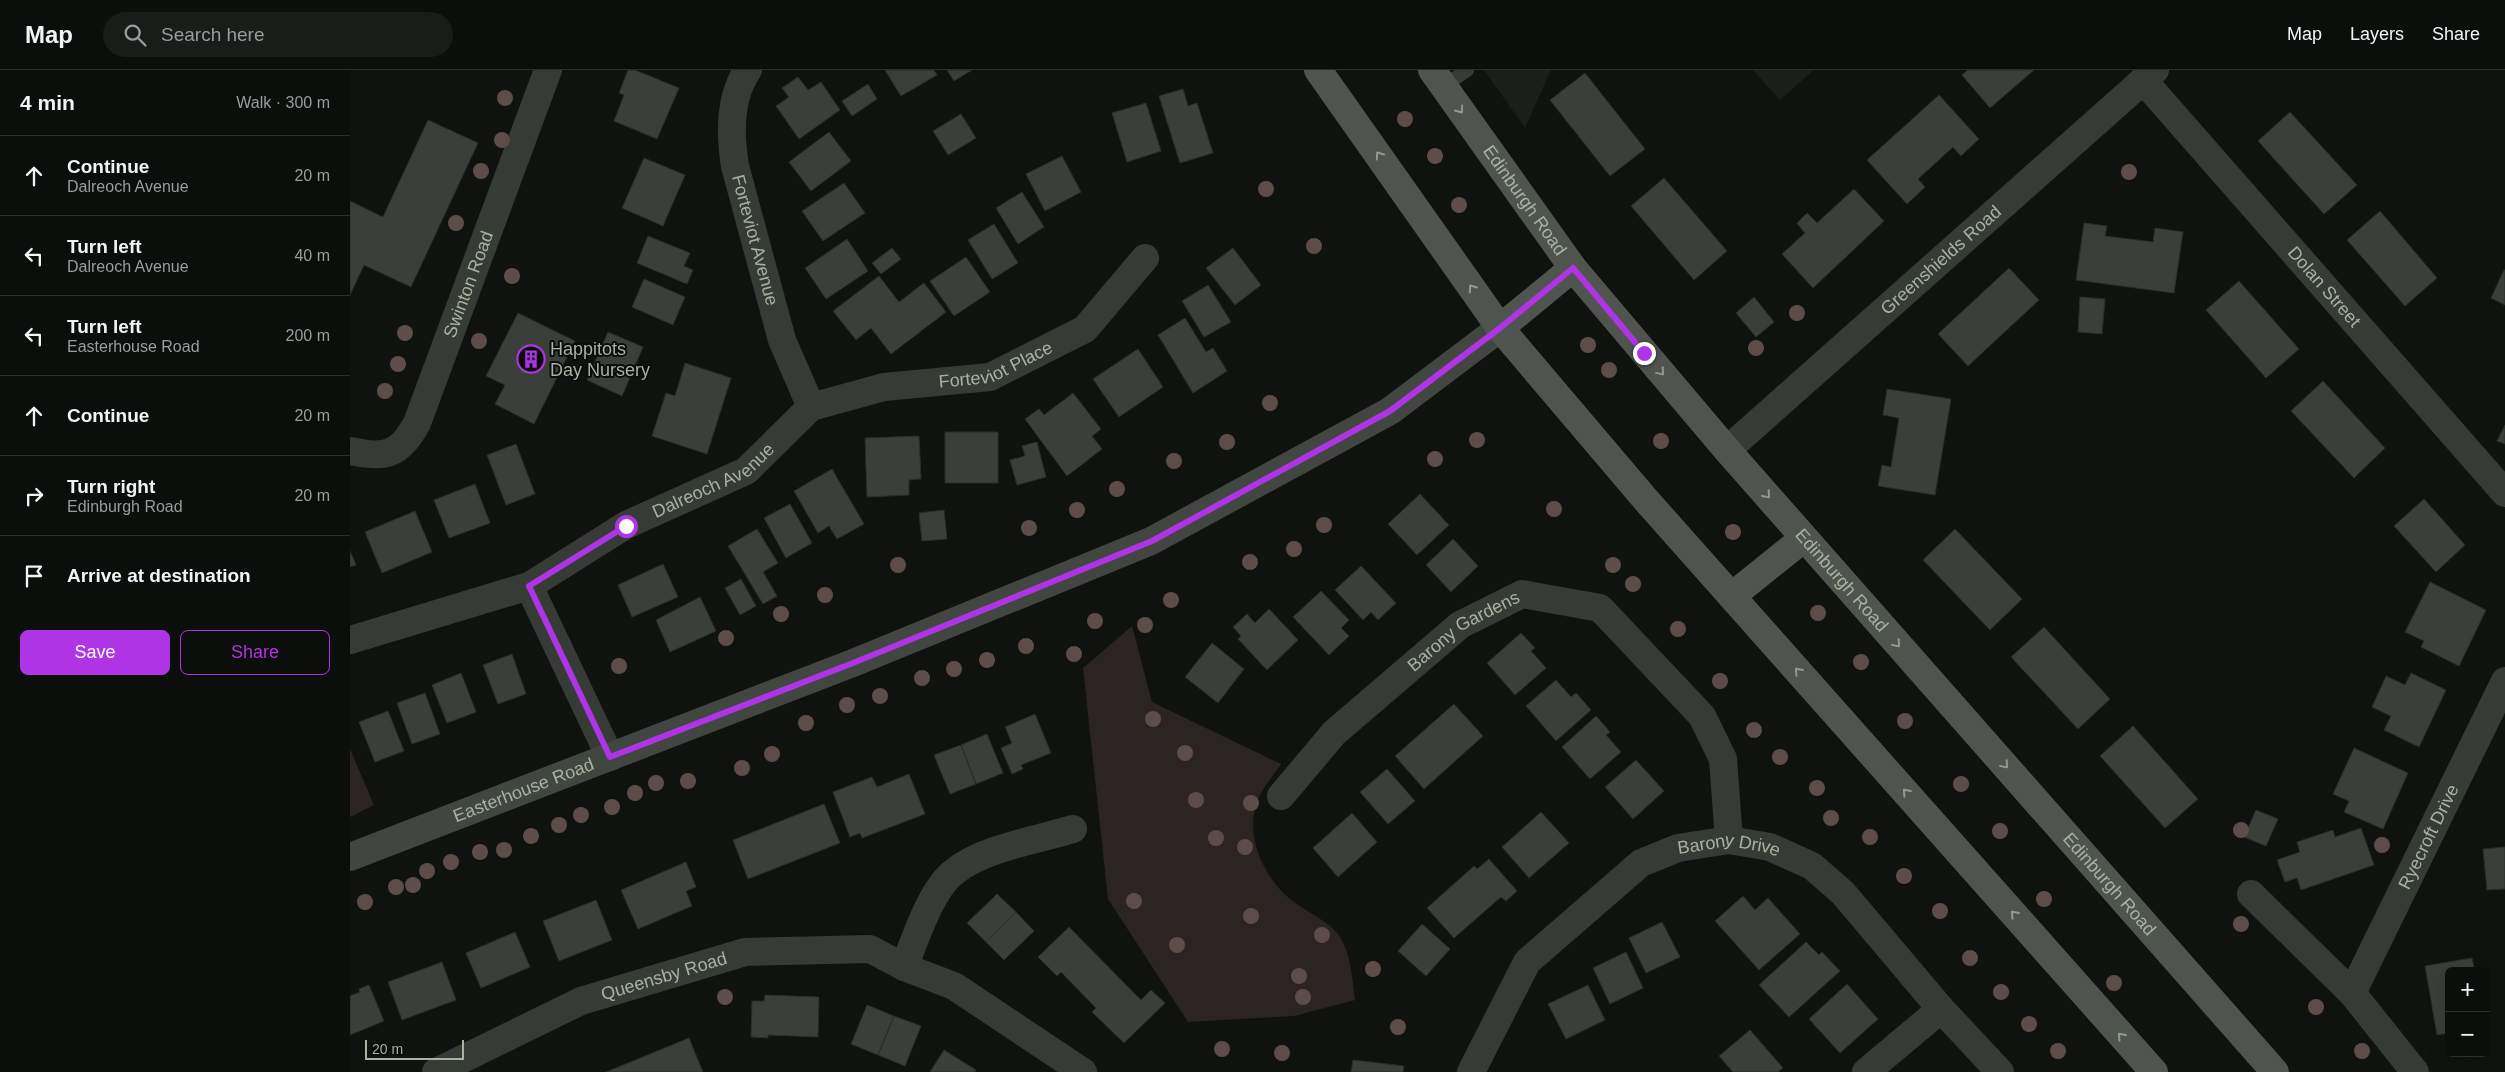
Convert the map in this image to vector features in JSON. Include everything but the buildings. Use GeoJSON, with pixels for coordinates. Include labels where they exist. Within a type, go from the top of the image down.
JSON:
{"type":"FeatureCollection","features":[{"type":"Feature","properties":{"kind":"main road"},"geometry":{"type":"LineString","coordinates":[[1318,70],[1500,328],[1646,500],[2154,1072]]}},
{"type":"Feature","properties":{"kind":"main road","name":"Edinburgh Road"},"geometry":{"type":"LineString","coordinates":[[1438,78],[1573,268],[1726,450],[2276,1072]]}},
{"type":"Feature","properties":{"kind":"main road"},"geometry":{"type":"LineString","coordinates":[[1500,328],[1573,268]]}},
{"type":"Feature","properties":{"kind":"main road"},"geometry":{"type":"LineString","coordinates":[[1732,596],[1804,538]]}},
{"type":"Feature","properties":{"kind":"street","name":"Swinton Road"},"geometry":{"type":"LineString","coordinates":[[350,451],[384,455],[399,448],[410,437],[417,423],[548,70]]}},
{"type":"Feature","properties":{"kind":"street","name":"Forteviot Avenue"},"geometry":{"type":"LineString","coordinates":[[748,70],[736,96],[732,122],[731,144],[734,166],[782,340],[811,407]]}},
{"type":"Feature","properties":{"kind":"street","name":"Greenshields Road"},"geometry":{"type":"LineString","coordinates":[[1726,450],[2149,75]]}},
{"type":"Feature","properties":{"kind":"street","name":"Dolan Street"},"geometry":{"type":"LineString","coordinates":[[2149,75],[2505,493]]}},
{"type":"Feature","properties":{"kind":"street","name":"Forteviot Place"},"geometry":{"type":"LineString","coordinates":[[811,407],[884,387],[990,377],[1085,329],[1145,258]]}},
{"type":"Feature","properties":{"kind":"street","name":"Easterhouse Road"},"geometry":{"type":"LineString","coordinates":[[350,857],[853,663],[1152,541],[1390,411],[1500,328]]}},
{"type":"Feature","properties":{"kind":"street","name":"Dalreoch Avenue"},"geometry":{"type":"LineString","coordinates":[[350,640],[529,586],[626,526],[746,470],[811,407]]}},
{"type":"Feature","properties":{"kind":"street"},"geometry":{"type":"LineString","coordinates":[[529,586],[610,757]]}},
{"type":"Feature","properties":{"kind":"street","name":"Barony Gardens"},"geometry":{"type":"LineString","coordinates":[[1280,796],[1334,733],[1460,625],[1522,594],[1600,608],[1702,716],[1723,759],[1728,840]]}},
{"type":"Feature","properties":{"kind":"street","name":"Ryecroft Drive"},"geometry":{"type":"LineString","coordinates":[[2352,993],[2505,681]]}},
{"type":"Feature","properties":{"kind":"street"},"geometry":{"type":"LineString","coordinates":[[904,967],[929,904],[953,872],[982,856],[1073,829]]}},
{"type":"Feature","properties":{"kind":"street","name":"Barony Drive"},"geometry":{"type":"LineString","coordinates":[[1472,1072],[1527,962],[1641,863],[1678,848],[1728,840],[1770,847],[1812,866],[1843,893],[1941,1009],[2000,1072]]}},
{"type":"Feature","properties":{"kind":"street"},"geometry":{"type":"LineString","coordinates":[[2251,894],[2352,993],[2415,1072]]}},
{"type":"Feature","properties":{"kind":"street","name":"Queensby Road"},"geometry":{"type":"LineString","coordinates":[[436,1072],[581,1001],[745,952],[870,949],[904,967],[954,986],[1083,1072]]}},
{"type":"Feature","properties":{"kind":"street"},"geometry":{"type":"LineString","coordinates":[[1866,1072],[1941,1009]]}},
{"type":"Feature","properties":{"kind":"lane"},"geometry":{"type":"LineString","coordinates":[[1438,78],[1467,70]]}},
{"type":"Feature","properties":{"kind":"shaded area"},"geometry":{"type":"Polygon","coordinates":[[[1484,70],[1551,70],[1525,128],[1484,70]]]}},
{"type":"Feature","properties":{"kind":"shaded area"},"geometry":{"type":"Polygon","coordinates":[[[1753,70],[1814,70],[1780,100],[1753,70]]]}},
{"type":"Feature","properties":{"kind":"shaded area"},"geometry":{"type":"Polygon","coordinates":[[[1132,626],[1152,702],[1281,764],[1260,795],[1254,812],[1253,826],[1258,853],[1279,889],[1330,926],[1340,938],[1348,955],[1355,1000],[1294,1016],[1188,1022],[1108,899],[1083,668],[1132,626]]]}},
{"type":"Feature","properties":{"kind":"shaded area"},"geometry":{"type":"Polygon","coordinates":[[[350,749],[374,805],[350,817],[350,749]]]}},
{"type":"Feature","properties":{"kind":"place","name":"Happitots Day Nursery"},"geometry":{"type":"Point","coordinates":[531,359]}},
{"type":"Feature","properties":{"kind":"route"},"geometry":{"type":"LineString","coordinates":[[626,526],[529,586],[610,757],[853,663],[1152,541],[1390,411],[1500,328],[1573,268],[1644,353]]}}]}
